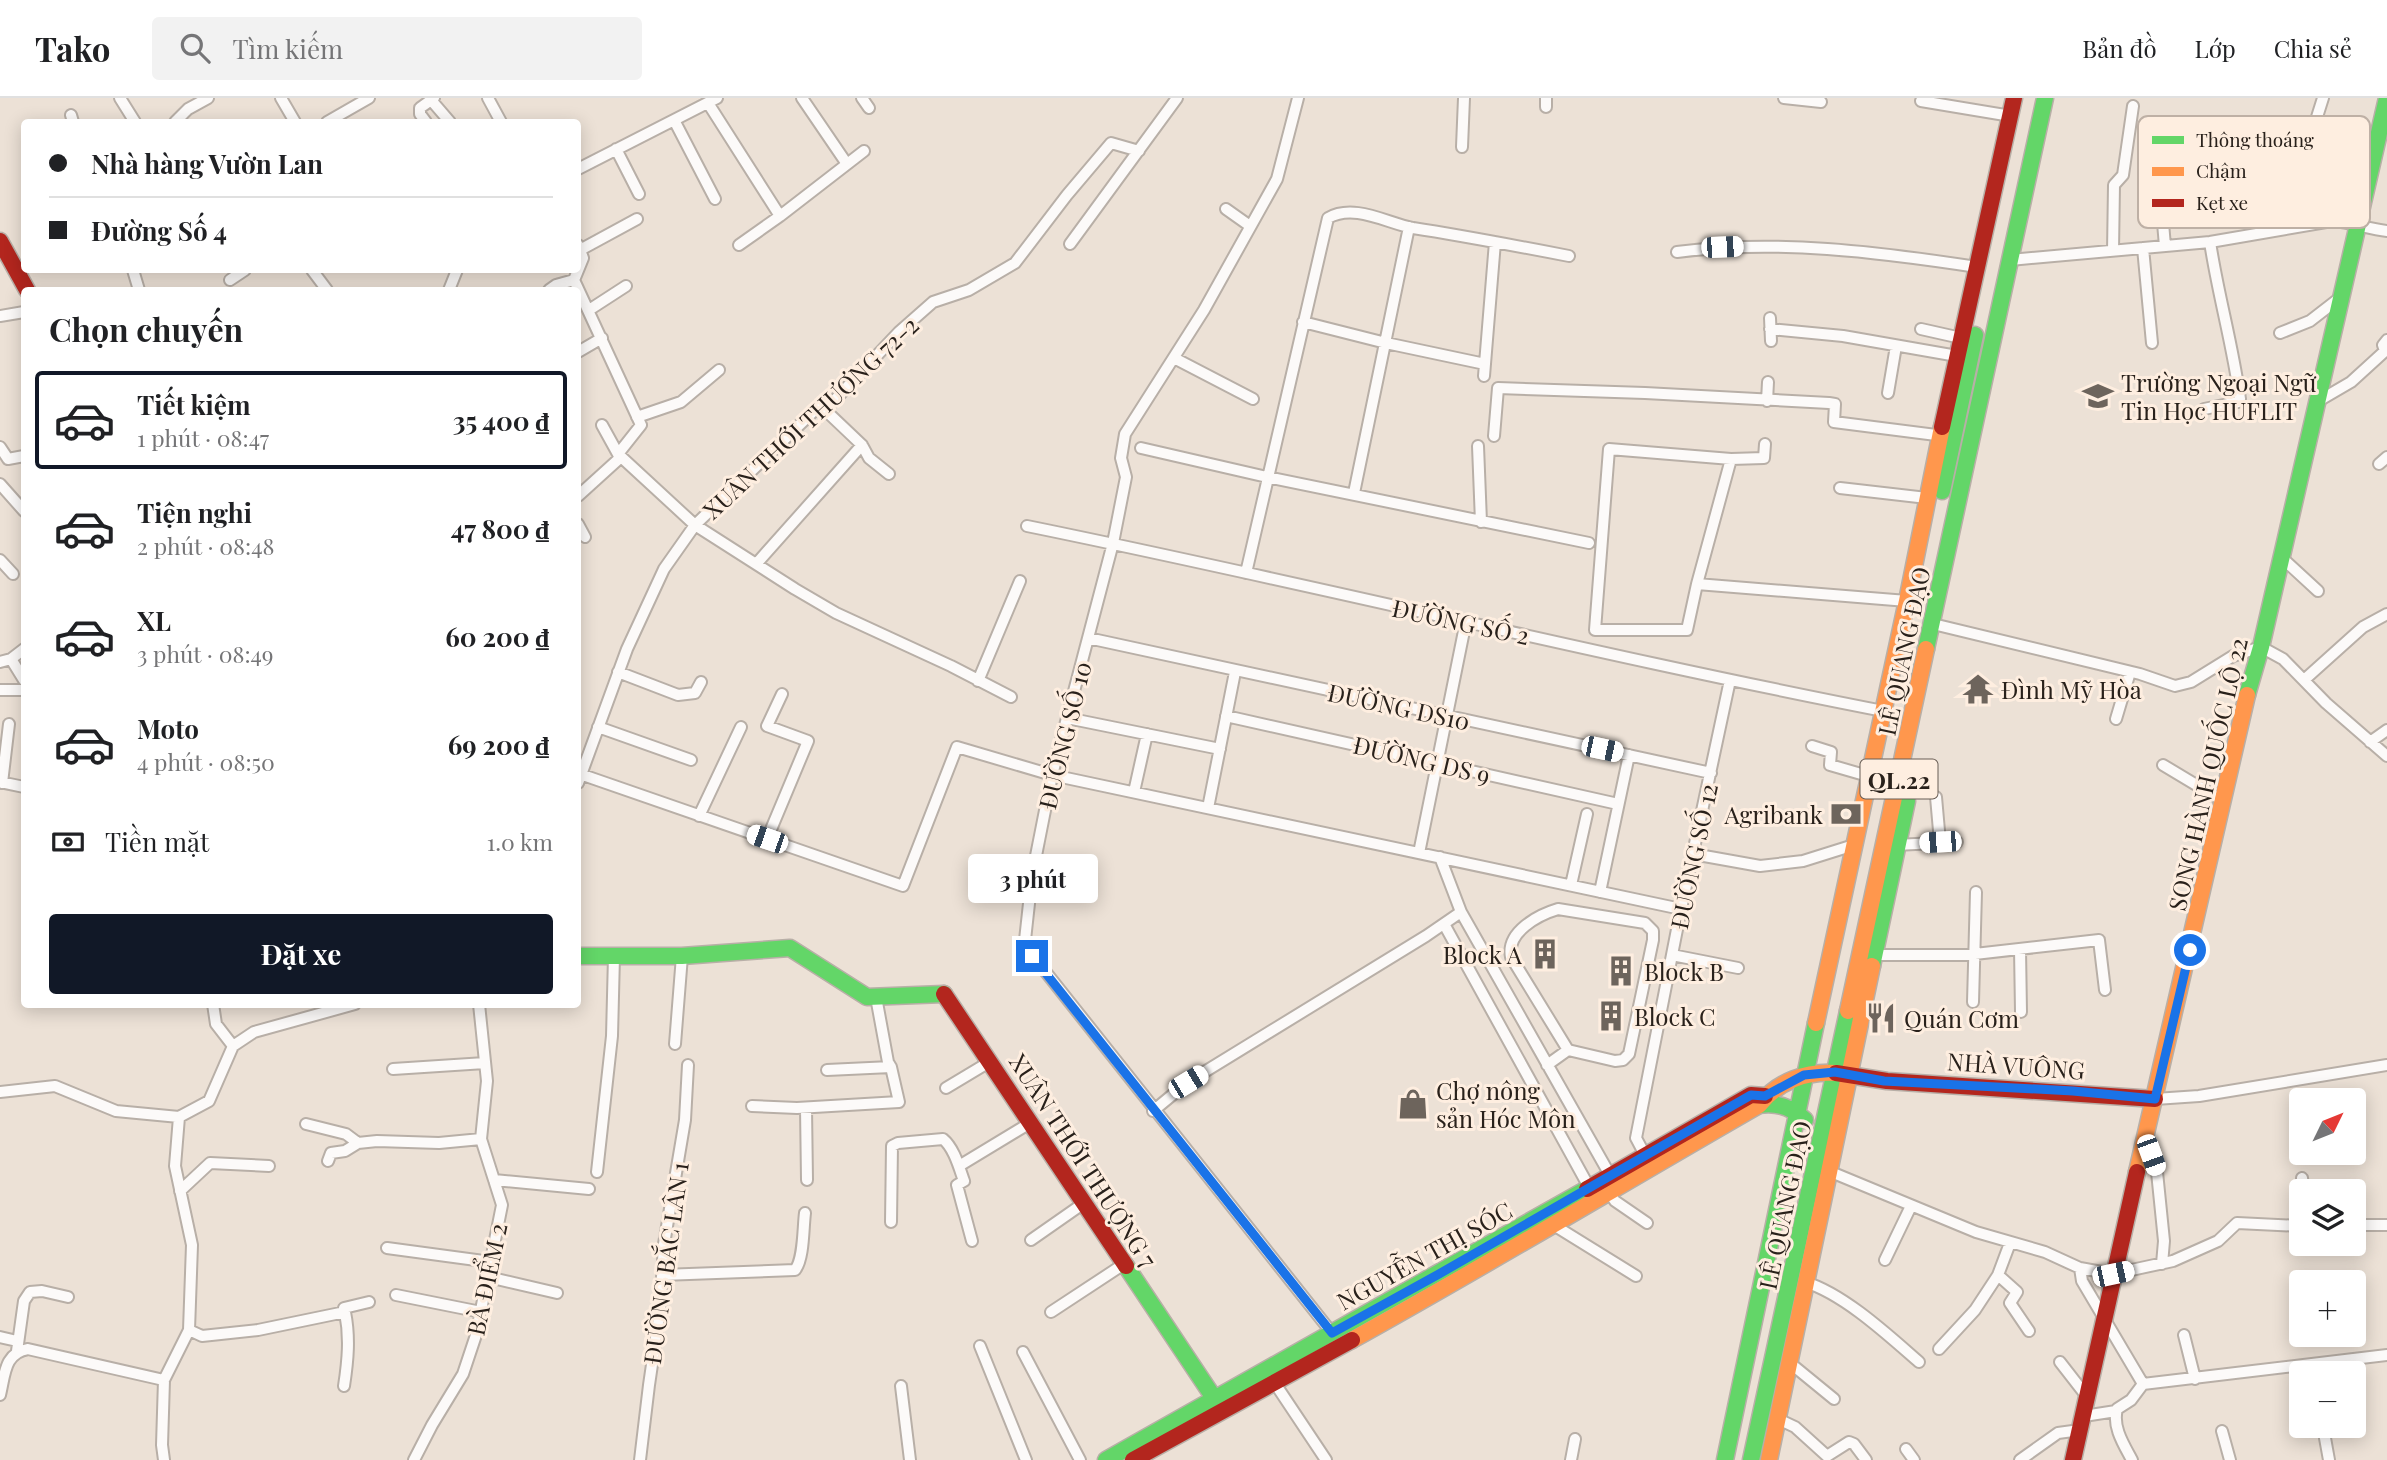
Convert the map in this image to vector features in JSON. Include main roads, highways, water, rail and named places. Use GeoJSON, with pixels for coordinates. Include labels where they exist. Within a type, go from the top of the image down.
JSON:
{"type":"FeatureCollection","features":[{"type":"Feature","properties":{"kind":"main road","name":"LÊ QUANG ĐẠO"},"geometry":{"type":"LineString","coordinates":[[1811,1074],[1868,776],[1889,712],[1927,498],[1947,437],[1957,356],[2014,98]]}},
{"type":"Feature","properties":{"kind":"main road","name":"LÊ QUANG ĐẠO"},"geometry":{"type":"LineString","coordinates":[[1735,1460],[1811,1074],[1947,437],[2025,98]]}},
{"type":"Feature","properties":{"kind":"main road","name":"LÊ QUANG ĐẠO"},"geometry":{"type":"LineString","coordinates":[[1751,1460],[1843,1073],[2017,259],[2045,98]]}},
{"type":"Feature","properties":{"kind":"main road","name":"LÊ QUANG ĐẠO"},"geometry":{"type":"LineString","coordinates":[[2017,259],[2058,98]]}},
{"type":"Feature","properties":{"kind":"main road","name":"SONG HÀNH QUỐC LỘ 22"},"geometry":{"type":"LineString","coordinates":[[2370,159],[2387,98]]}},
{"type":"Feature","properties":{"kind":"main road","name":"SONG HÀNH QUỐC LỘ 22"},"geometry":{"type":"LineString","coordinates":[[2073,1460],[2113,1274],[2341,298],[2351,228]]}},
{"type":"Feature","properties":{"kind":"main road"},"geometry":{"type":"LineString","coordinates":[[0,241],[25,287]]}},
{"type":"Feature","properties":{"kind":"main road","name":"XUÂN THỚI THƯỢNG 7"},"geometry":{"type":"LineString","coordinates":[[581,956],[682,956],[790,948],[867,997],[946,994],[1218,1404]]}},
{"type":"Feature","properties":{"kind":"main road","name":"LÊ QUANG ĐẠO"},"geometry":{"type":"LineString","coordinates":[[1769,1460],[1805,1282],[1831,1171],[1843,1073]]}},
{"type":"Feature","properties":{"kind":"main road","name":"NGUYỄN THỊ SÓC"},"geometry":{"type":"LineString","coordinates":[[1136,1459],[1332,1333],[1590,1187],[1609,1183],[1811,1074],[1843,1073]]}},
{"type":"Feature","properties":{"kind":"main road","name":"NHÀ VUÔNG"},"geometry":{"type":"LineString","coordinates":[[1843,1073],[1884,1081],[2060,1090],[2155,1099]]}},
{"type":"Feature","properties":{"kind":"main road","name":"NGUYỄN THỊ SÓC"},"geometry":{"type":"LineString","coordinates":[[1106,1460],[1218,1404],[1274,1382],[1447,1287],[1552,1223],[1646,1155],[1751,1095],[1762,1101]]}},
{"type":"Feature","properties":{"kind":"main road"},"geometry":{"type":"LineString","coordinates":[[1762,1101],[1802,1117]]}},
{"type":"Feature","properties":{"kind":"main road","name":"LÊ QUANG ĐẠO"},"geometry":{"type":"LineString","coordinates":[[1725,1460],[1802,1117]]}},
{"type":"Feature","properties":{"kind":"place","name":"Trường Ngoại Ngữ Tin Học HUFLIT"},"geometry":{"type":"Point","coordinates":[2098,396]}},
{"type":"Feature","properties":{"kind":"place","name":"Đình Mỹ Hòa"},"geometry":{"type":"Point","coordinates":[1978,689]}},
{"type":"Feature","properties":{"kind":"place","name":"Agribank"},"geometry":{"type":"Point","coordinates":[1846,814]}},
{"type":"Feature","properties":{"kind":"place","name":"Block A"},"geometry":{"type":"Point","coordinates":[1545,954]}},
{"type":"Feature","properties":{"kind":"place","name":"Block B"},"geometry":{"type":"Point","coordinates":[1621,971]}},
{"type":"Feature","properties":{"kind":"place","name":"Block C"},"geometry":{"type":"Point","coordinates":[1611,1016]}},
{"type":"Feature","properties":{"kind":"place","name":"Quán Cơm"},"geometry":{"type":"Point","coordinates":[1881,1018]}},
{"type":"Feature","properties":{"kind":"place","name":"Chợ nông sản Hóc Môn"},"geometry":{"type":"Point","coordinates":[1413,1104]}}]}
